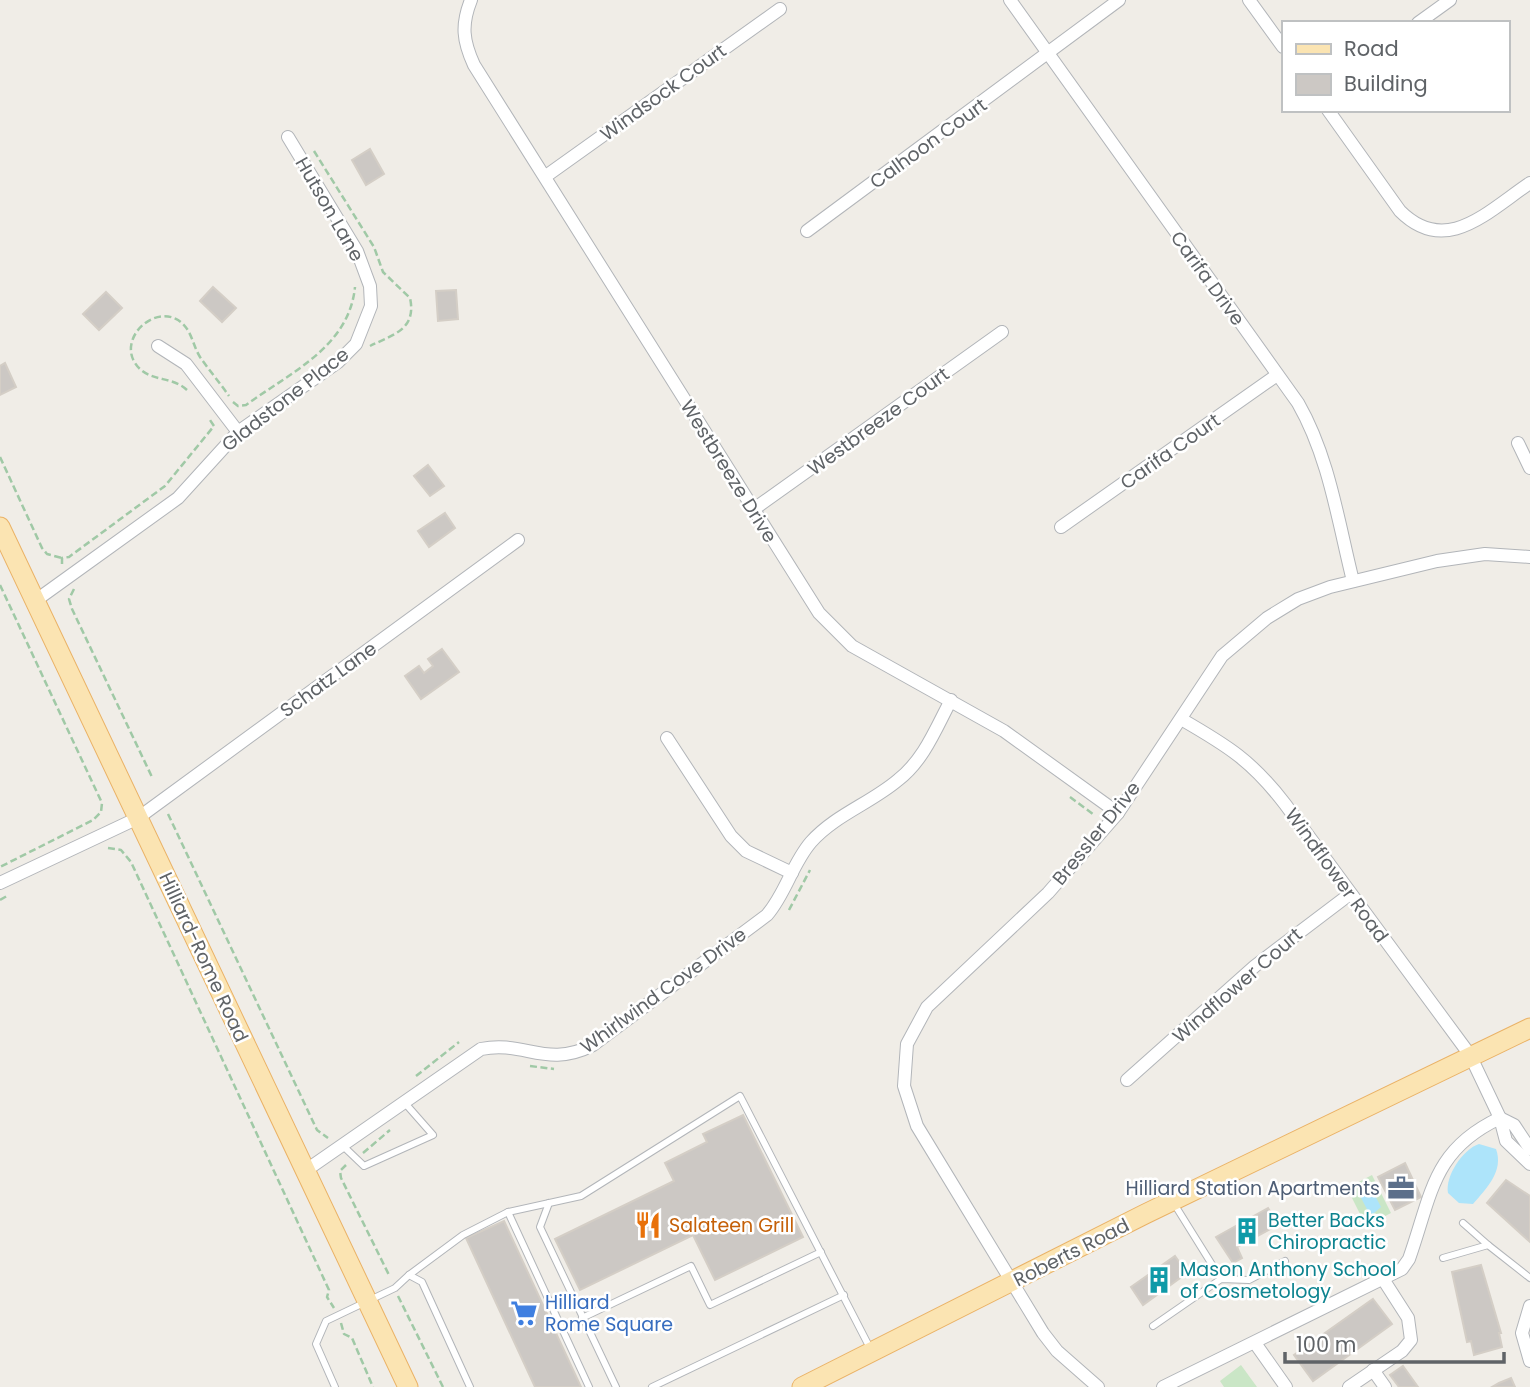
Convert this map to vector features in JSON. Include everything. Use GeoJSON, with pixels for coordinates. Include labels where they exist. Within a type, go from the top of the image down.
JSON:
{"type":"FeatureCollection","features":[{"type":"Feature","properties":{"kind":"main road","name":"Hilliard-Rome Road"},"geometry":{"type":"LineString","coordinates":[[0,527],[408,1387]]}},
{"type":"Feature","properties":{"kind":"main road","name":"Roberts Road"},"geometry":{"type":"LineString","coordinates":[[802,1387],[1172,1201],[1530,1028]]}},
{"type":"Feature","properties":{"kind":"street","name":"Westbreeze Drive"},"geometry":{"type":"LineString","coordinates":[[471,0],[464,18],[464,43],[474,65],[546,176],[803,591],[836,633],[867,656],[1004,731],[1118,813]]}},
{"type":"Feature","properties":{"kind":"street","name":"Carifa Drive"},"geometry":{"type":"LineString","coordinates":[[1010,0],[1298,404],[1318,444],[1353,581]]}},
{"type":"Feature","properties":{"kind":"street","name":"Calhoon Court"},"geometry":{"type":"LineString","coordinates":[[807,231],[1119,0]]}},
{"type":"Feature","properties":{"kind":"street"},"geometry":{"type":"LineString","coordinates":[[1249,0],[1282,46]]}},
{"type":"Feature","properties":{"kind":"street"},"geometry":{"type":"LineString","coordinates":[[1421,21],[1450,0]]}},
{"type":"Feature","properties":{"kind":"street","name":"Windsock Court"},"geometry":{"type":"LineString","coordinates":[[546,176],[780,9]]}},
{"type":"Feature","properties":{"kind":"street"},"geometry":{"type":"LineString","coordinates":[[1329,112],[1400,211],[1414,225],[1432,232],[1460,229],[1530,183]]}},
{"type":"Feature","properties":{"kind":"street","name":"Hutson Lane"},"geometry":{"type":"LineString","coordinates":[[288,137],[357,251],[370,286],[371,306],[366,323]]}},
{"type":"Feature","properties":{"kind":"street","name":"Gladstone Place"},"geometry":{"type":"LineString","coordinates":[[35,601],[178,498],[238,432],[338,362],[356,344],[366,323]]}},
{"type":"Feature","properties":{"kind":"street","name":"Westbreeze Court"},"geometry":{"type":"LineString","coordinates":[[754,509],[1002,332]]}},
{"type":"Feature","properties":{"kind":"street"},"geometry":{"type":"LineString","coordinates":[[158,346],[187,365],[238,432]]}},
{"type":"Feature","properties":{"kind":"street","name":"Carifa Court"},"geometry":{"type":"LineString","coordinates":[[1061,527],[1278,375]]}},
{"type":"Feature","properties":{"kind":"street"},"geometry":{"type":"LineString","coordinates":[[1518,443],[1530,468]]}},
{"type":"Feature","properties":{"kind":"street","name":"Schatz Lane"},"geometry":{"type":"LineString","coordinates":[[0,883],[138,818],[518,540]]}},
{"type":"Feature","properties":{"kind":"street","name":"Bressler Drive"},"geometry":{"type":"LineString","coordinates":[[1098,1387],[1050,1342],[917,1126],[904,1086],[907,1044],[927,1007],[1048,893],[1118,813],[1222,656],[1243,636],[1298,599],[1353,581],[1437,561],[1485,554],[1530,557]]}},
{"type":"Feature","properties":{"kind":"street","name":"Whirlwind Cove Drive"},"geometry":{"type":"LineString","coordinates":[[306,1171],[337,1141],[404,1102],[481,1049],[511,1047],[560,1057],[593,1045],[767,915],[779,902],[801,855],[826,828],[898,781],[914,766],[951,700]]}},
{"type":"Feature","properties":{"kind":"street","name":"Windflower Road"},"geometry":{"type":"LineString","coordinates":[[1181,719],[1239,753],[1261,772],[1470,1055],[1500,1118],[1506,1141],[1530,1164]]}},
{"type":"Feature","properties":{"kind":"street"},"geometry":{"type":"LineString","coordinates":[[667,738],[731,836],[746,851],[792,873]]}},
{"type":"Feature","properties":{"kind":"street","name":"Windflower Court"},"geometry":{"type":"LineString","coordinates":[[1127,1080],[1255,966],[1350,894]]}},
{"type":"Feature","properties":{"kind":"street"},"geometry":{"type":"LineString","coordinates":[[1163,1387],[1383,1279],[1407,1264],[1442,1164],[1451,1151],[1479,1128],[1500,1118],[1514,1125],[1530,1149]]}},
{"type":"Feature","properties":{"kind":"street"},"geometry":{"type":"LineString","coordinates":[[1349,1387],[1402,1351],[1411,1340],[1411,1326],[1383,1279]]}},
{"type":"Feature","properties":{"kind":"street"},"geometry":{"type":"LineString","coordinates":[[1530,1306],[1522,1333],[1530,1360]]}},
{"type":"Feature","properties":{"kind":"street"},"geometry":{"type":"LineString","coordinates":[[1255,1343],[1286,1387]]}},
{"type":"Feature","properties":{"kind":"street"},"geometry":{"type":"LineString","coordinates":[[1373,1370],[1385,1387]]}},
{"type":"Feature","properties":{"kind":"lane"},"geometry":{"type":"LineString","coordinates":[[335,1387],[316,1344],[326,1321],[395,1288],[463,1235],[508,1212],[581,1196],[740,1096],[873,1353]]}},
{"type":"Feature","properties":{"kind":"lane"},"geometry":{"type":"LineString","coordinates":[[337,1141],[364,1166],[433,1135],[404,1102]]}},
{"type":"Feature","properties":{"kind":"lane"},"geometry":{"type":"LineString","coordinates":[[1172,1201],[1221,1279]]}},
{"type":"Feature","properties":{"kind":"lane"},"geometry":{"type":"LineString","coordinates":[[549,1203],[540,1227],[616,1387]]}},
{"type":"Feature","properties":{"kind":"lane"},"geometry":{"type":"LineString","coordinates":[[508,1212],[589,1387]]}},
{"type":"Feature","properties":{"kind":"lane"},"geometry":{"type":"LineString","coordinates":[[1463,1223],[1530,1278]]}},
{"type":"Feature","properties":{"kind":"lane"},"geometry":{"type":"LineString","coordinates":[[1443,1258],[1488,1245]]}},
{"type":"Feature","properties":{"kind":"lane"},"geometry":{"type":"LineString","coordinates":[[582,1318],[691,1266],[710,1305],[821,1252]]}},
{"type":"Feature","properties":{"kind":"lane"},"geometry":{"type":"LineString","coordinates":[[1153,1326],[1221,1279],[1249,1280],[1285,1261]]}},
{"type":"Feature","properties":{"kind":"lane"},"geometry":{"type":"LineString","coordinates":[[409,1275],[422,1282],[470,1387]]}},
{"type":"Feature","properties":{"kind":"lane"},"geometry":{"type":"LineString","coordinates":[[652,1387],[844,1295]]}},
{"type":"Feature","properties":{"kind":"path"},"geometry":{"type":"LineString","coordinates":[[191,393],[173,380],[151,377],[134,362],[132,340],[146,322],[167,316],[177,319],[187,328],[202,359],[233,402],[238,406],[246,405],[339,334],[353,305],[353,280]]}},
{"type":"Feature","properties":{"kind":"path"},"geometry":{"type":"LineString","coordinates":[[0,457],[42,548],[47,554],[69,557],[165,486],[214,426],[208,417]]}},
{"type":"Feature","properties":{"kind":"path"},"geometry":{"type":"LineString","coordinates":[[62,558],[62,564]]}},
{"type":"Feature","properties":{"kind":"path"},"geometry":{"type":"LineString","coordinates":[[0,584],[102,803],[101,812],[93,820],[0,867]]}},
{"type":"Feature","properties":{"kind":"path"},"geometry":{"type":"LineString","coordinates":[[168,814],[317,1130],[324,1138],[337,1141]]}},
{"type":"Feature","properties":{"kind":"path"},"geometry":{"type":"LineString","coordinates":[[100,852],[113,848],[121,850],[131,862],[291,1202],[329,1290],[327,1297],[338,1315],[344,1334],[352,1338],[373,1387]]}},
{"type":"Feature","properties":{"kind":"path"},"geometry":{"type":"LineString","coordinates":[[0,900],[15,892]]}},
{"type":"Feature","properties":{"kind":"path"},"geometry":{"type":"LineString","coordinates":[[416,1076],[459,1042]]}},
{"type":"Feature","properties":{"kind":"green space"},"geometry":{"type":"Polygon","coordinates":[[[1372,1175],[1391,1213],[1366,1226],[1347,1188],[1372,1175]]]}},
{"type":"Feature","properties":{"kind":"green space"},"geometry":{"type":"Polygon","coordinates":[[[1241,1365],[1257,1387],[1224,1387],[1220,1381],[1241,1365]]]}},
{"type":"Feature","properties":{"kind":"water"},"geometry":{"type":"Polygon","coordinates":[[[1479,1144],[1496,1149],[1496,1172],[1473,1204],[1459,1203],[1448,1193],[1449,1179],[1461,1157],[1479,1144]]]}},
{"type":"Feature","properties":{"kind":"water"},"geometry":{"type":"Polygon","coordinates":[[[1367,1187],[1371,1188],[1381,1207],[1373,1214],[1369,1213],[1359,1194],[1367,1187]]]}},
{"type":"Feature","properties":{"kind":"building"},"geometry":{"type":"Polygon","coordinates":[[[370,149],[384,174],[366,185],[352,160],[370,149]]]}},
{"type":"Feature","properties":{"kind":"building"},"geometry":{"type":"Polygon","coordinates":[[[213,287],[236,308],[222,322],[200,301],[213,287]]]}},
{"type":"Feature","properties":{"kind":"building"},"geometry":{"type":"Polygon","coordinates":[[[456,290],[458,319],[438,321],[436,291],[456,290]]]}},
{"type":"Feature","properties":{"kind":"building"},"geometry":{"type":"Polygon","coordinates":[[[106,292],[122,308],[99,330],[83,314],[106,292]]]}},
{"type":"Feature","properties":{"kind":"building"},"geometry":{"type":"Polygon","coordinates":[[[5,363],[16,387],[0,395],[0,366],[5,363]]]}},
{"type":"Feature","properties":{"kind":"building"},"geometry":{"type":"Polygon","coordinates":[[[428,465],[444,486],[430,496],[414,476],[428,465]]]}},
{"type":"Feature","properties":{"kind":"building"},"geometry":{"type":"Polygon","coordinates":[[[445,513],[455,528],[429,547],[418,531],[445,513]]]}},
{"type":"Feature","properties":{"kind":"building"},"geometry":{"type":"Polygon","coordinates":[[[442,649],[459,672],[421,699],[405,676],[419,666],[424,673],[433,666],[428,659],[442,649]]]}},
{"type":"Feature","properties":{"kind":"building"},"geometry":{"type":"Polygon","coordinates":[[[743,1115],[803,1237],[715,1280],[693,1235],[580,1290],[555,1239],[674,1181],[665,1163],[707,1142],[703,1134],[743,1115]]]}},
{"type":"Feature","properties":{"kind":"building","name":"Hilliard Station Apartments"},"geometry":{"type":"Polygon","coordinates":[[[1405,1163],[1421,1197],[1395,1210],[1378,1177],[1405,1163]]]}},
{"type":"Feature","properties":{"kind":"building"},"geometry":{"type":"Polygon","coordinates":[[[1506,1180],[1530,1196],[1530,1242],[1487,1203],[1506,1180]]]}},
{"type":"Feature","properties":{"kind":"building","name":"Better Backs Chiropractic"},"geometry":{"type":"Polygon","coordinates":[[[1268,1208],[1278,1225],[1237,1247],[1242,1258],[1233,1263],[1216,1237],[1268,1208]]]}},
{"type":"Feature","properties":{"kind":"building","name":"Hilliard Rome Square"},"geometry":{"type":"Polygon","coordinates":[[[504,1221],[581,1387],[535,1387],[466,1238],[504,1221]]]}},
{"type":"Feature","properties":{"kind":"building","name":"Mason Anthony School of Cosmetology"},"geometry":{"type":"Polygon","coordinates":[[[1175,1256],[1187,1273],[1143,1305],[1131,1287],[1175,1256]]]}},
{"type":"Feature","properties":{"kind":"building"},"geometry":{"type":"Polygon","coordinates":[[[1481,1265],[1501,1333],[1502,1347],[1474,1355],[1471,1341],[1467,1342],[1452,1272],[1481,1265]]]}},
{"type":"Feature","properties":{"kind":"building"},"geometry":{"type":"Polygon","coordinates":[[[1373,1299],[1392,1324],[1313,1381],[1294,1355],[1373,1299]]]}},
{"type":"Feature","properties":{"kind":"building"},"geometry":{"type":"Polygon","coordinates":[[[1403,1366],[1418,1387],[1399,1387],[1390,1375],[1403,1366]]]}},
{"type":"Feature","properties":{"kind":"building"},"geometry":{"type":"Polygon","coordinates":[[[1511,1378],[1515,1387],[1492,1387],[1499,1383],[1511,1378]]]}},
{"type":"Feature","properties":{"kind":"place","name":"Hilliard Station Apartments"},"geometry":{"type":"Point","coordinates":[1401,1188]}},
{"type":"Feature","properties":{"kind":"place","name":"Salateen Grill"},"geometry":{"type":"Point","coordinates":[648,1225]}},
{"type":"Feature","properties":{"kind":"place","name":"Better Backs Chiropractic"},"geometry":{"type":"Point","coordinates":[1247,1231]}},
{"type":"Feature","properties":{"kind":"place","name":"Mason Anthony School of Cosmetology"},"geometry":{"type":"Point","coordinates":[1159,1280]}},
{"type":"Feature","properties":{"kind":"place","name":"Hilliard Rome Square"},"geometry":{"type":"Point","coordinates":[524,1313]}}]}
